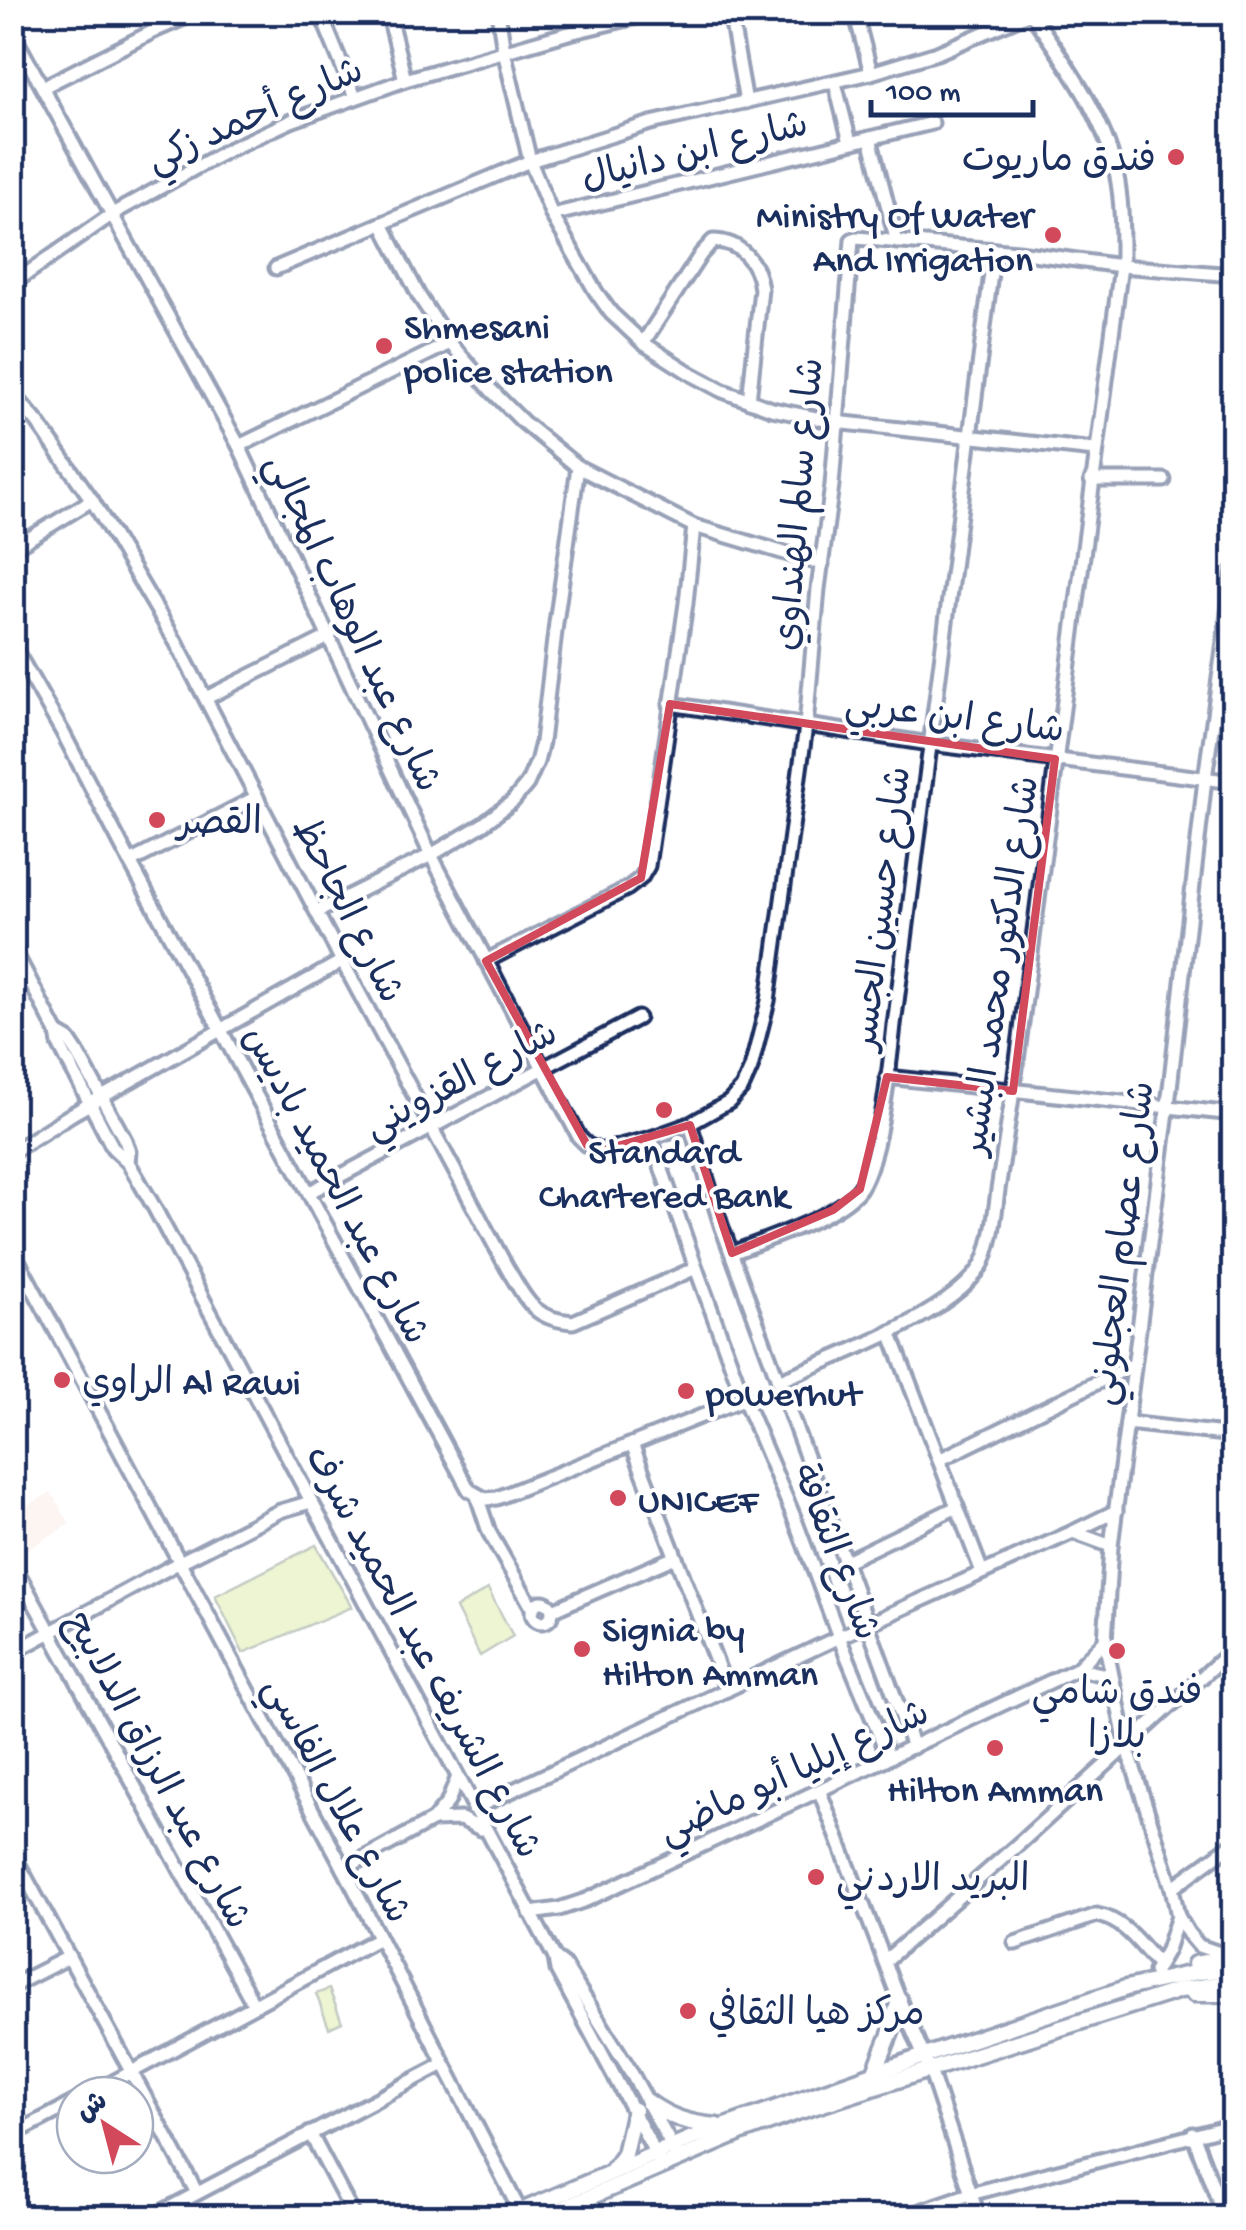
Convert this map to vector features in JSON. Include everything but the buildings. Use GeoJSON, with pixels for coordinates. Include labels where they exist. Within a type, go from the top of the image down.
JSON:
{"type":"FeatureCollection","features":[{"type":"Feature","properties":{"kind":"main road"},"geometry":{"type":"LineString","coordinates":[[1126,1988],[1156,1971],[1233,1963]]}},
{"type":"Feature","properties":{"kind":"main road"},"geometry":{"type":"LineString","coordinates":[[676,2152],[785,2116],[1126,1988],[1233,1963]]}},
{"type":"Feature","properties":{"kind":"main road"},"geometry":{"type":"LineString","coordinates":[[541,2218],[722,2126],[874,2074],[927,2063],[1196,1987],[1233,1982]]}},
{"type":"Feature","properties":{"kind":"main road"},"geometry":{"type":"LineString","coordinates":[[1144,2002],[1185,1994],[1234,1994]]}},
{"type":"Feature","properties":{"kind":"main road"},"geometry":{"type":"LineString","coordinates":[[874,2074],[899,1999]]}},
{"type":"Feature","properties":{"kind":"main road"},"geometry":{"type":"LineString","coordinates":[[648,2102],[674,2118],[722,2126]]}},
{"type":"Feature","properties":{"kind":"main road"},"geometry":{"type":"LineString","coordinates":[[612,2171],[624,2154],[634,2110]]}},
{"type":"Feature","properties":{"kind":"main road"},"geometry":{"type":"LineString","coordinates":[[512,2214],[612,2171],[659,2160]]}},
{"type":"Feature","properties":{"kind":"street"},"geometry":{"type":"LineString","coordinates":[[150,12],[156,30]]}},
{"type":"Feature","properties":{"kind":"street"},"geometry":{"type":"LineString","coordinates":[[43,88],[198,12]]}},
{"type":"Feature","properties":{"kind":"street"},"geometry":{"type":"LineString","coordinates":[[320,12],[355,97]]}},
{"type":"Feature","properties":{"kind":"street"},"geometry":{"type":"LineString","coordinates":[[388,12],[405,80]]}},
{"type":"Feature","properties":{"kind":"street"},"geometry":{"type":"LineString","coordinates":[[498,12],[530,161],[552,215],[596,292],[611,313],[643,343],[693,375],[772,409],[835,422],[1095,450]]}},
{"type":"Feature","properties":{"kind":"street","name":"شارع أحمد زكي"},"geometry":{"type":"LineString","coordinates":[[12,284],[114,213],[228,150],[292,120],[405,80],[657,12]]}},
{"type":"Feature","properties":{"kind":"street"},"geometry":{"type":"LineString","coordinates":[[730,12],[746,102]]}},
{"type":"Feature","properties":{"kind":"street"},"geometry":{"type":"LineString","coordinates":[[855,12],[871,73]]}},
{"type":"Feature","properties":{"kind":"street"},"geometry":{"type":"LineString","coordinates":[[276,268],[530,161],[651,123],[871,73],[937,53],[1030,13]]}},
{"type":"Feature","properties":{"kind":"street","name":"شارع الدكتور محمد البشير"},"geometry":{"type":"LineString","coordinates":[[778,1381],[890,1332],[960,1292],[984,1259],[994,1218],[1122,262],[1120,200],[1110,152],[1082,91],[1030,13]]}},
{"type":"Feature","properties":{"kind":"street","name":"شارع عبد الوهاب المجالي"},"geometry":{"type":"LineString","coordinates":[[12,32],[239,446],[431,855],[580,1137],[600,1150],[690,1124]]}},
{"type":"Feature","properties":{"kind":"street","name":"شارع ابن دانيال"},"geometry":{"type":"LineString","coordinates":[[835,83],[850,142]]}},
{"type":"Feature","properties":{"kind":"street","name":"شارع ابن دانيال"},"geometry":{"type":"LineString","coordinates":[[552,215],[932,123]]}},
{"type":"Feature","properties":{"kind":"street"},"geometry":{"type":"LineString","coordinates":[[870,138],[897,242]]}},
{"type":"Feature","properties":{"kind":"street"},"geometry":{"type":"LineString","coordinates":[[382,224],[419,296],[450,343],[522,422],[578,467],[694,526],[822,564]]}},
{"type":"Feature","properties":{"kind":"street","name":"شارع سالم الهنداوي"},"geometry":{"type":"LineString","coordinates":[[690,1124],[729,1102],[742,1088],[768,1000],[806,726],[832,485],[850,242],[856,238],[1234,271]]}},
{"type":"Feature","properties":{"kind":"street"},"geometry":{"type":"LineString","coordinates":[[643,343],[700,254],[713,241],[737,246],[751,260],[761,289],[749,401]]}},
{"type":"Feature","properties":{"kind":"street","name":"شارع حسين الجسر"},"geometry":{"type":"LineString","coordinates":[[732,1254],[833,1210],[860,1190],[873,1156],[888,1077],[994,250]]}},
{"type":"Feature","properties":{"kind":"street"},"geometry":{"type":"LineString","coordinates":[[239,446],[450,343]]}},
{"type":"Feature","properties":{"kind":"street","name":"شارع الجاحظ"},"geometry":{"type":"LineString","coordinates":[[12,392],[92,500],[145,588],[430,1126],[507,1268],[532,1306],[552,1320],[574,1322],[696,1268]]}},
{"type":"Feature","properties":{"kind":"street"},"geometry":{"type":"LineString","coordinates":[[317,912],[431,855],[497,815],[527,784],[542,742],[578,467]]}},
{"type":"Feature","properties":{"kind":"street"},"geometry":{"type":"LineString","coordinates":[[1092,480],[1164,480]]}},
{"type":"Feature","properties":{"kind":"street"},"geometry":{"type":"LineString","coordinates":[[12,549],[92,500]]}},
{"type":"Feature","properties":{"kind":"street"},"geometry":{"type":"LineString","coordinates":[[486,961],[628,888],[648,866],[694,526]]}},
{"type":"Feature","properties":{"kind":"street","name":"شارع عصام العجلوني"},"geometry":{"type":"LineString","coordinates":[[1178,1916],[1126,1744],[1105,1641],[1111,1546],[1234,570]]}},
{"type":"Feature","properties":{"kind":"street"},"geometry":{"type":"LineString","coordinates":[[206,698],[330,636]]}},
{"type":"Feature","properties":{"kind":"street","name":"شارع عبد الحميد باديس"},"geometry":{"type":"LineString","coordinates":[[12,644],[64,733],[462,1480],[477,1496],[489,1532],[533,1609],[541,1602],[552,1610],[674,1558]]}},
{"type":"Feature","properties":{"kind":"street","name":"شارع ابن عربي"},"geometry":{"type":"LineString","coordinates":[[670,704],[930,744],[1234,782]]}},
{"type":"Feature","properties":{"kind":"street"},"geometry":{"type":"LineString","coordinates":[[130,862],[258,797]]}},
{"type":"Feature","properties":{"kind":"street","name":"شارع الشريف عبد الحميد شرف"},"geometry":{"type":"LineString","coordinates":[[12,946],[58,1032],[59,1044],[89,1104],[113,1148],[128,1162],[191,1275],[659,2160]]}},
{"type":"Feature","properties":{"kind":"street"},"geometry":{"type":"LineString","coordinates":[[12,1152],[342,961]]}},
{"type":"Feature","properties":{"kind":"street","name":"شارع القزويني"},"geometry":{"type":"LineString","coordinates":[[310,1192],[638,1018]]}},
{"type":"Feature","properties":{"kind":"street","name":"شارع الشريف عبد الحميد شرف"},"geometry":{"type":"LineString","coordinates":[[58,1032],[69,1040],[102,1097],[128,1146],[128,1162]]}},
{"type":"Feature","properties":{"kind":"street"},"geometry":{"type":"LineString","coordinates":[[888,1077],[1234,1114]]}},
{"type":"Feature","properties":{"kind":"street","name":"شارع الثقافة"},"geometry":{"type":"LineString","coordinates":[[690,1124],[732,1254],[914,1747]]}},
{"type":"Feature","properties":{"kind":"street","name":"شارع الثقافة"},"geometry":{"type":"LineString","coordinates":[[652,1138],[744,1398],[889,1758]]}},
{"type":"Feature","properties":{"kind":"street","name":"شارع علال الفاسي"},"geometry":{"type":"LineString","coordinates":[[12,1250],[344,1868],[444,2064],[512,2214]]}},
{"type":"Feature","properties":{"kind":"street"},"geometry":{"type":"LineString","coordinates":[[890,1332],[982,1572]]}},
{"type":"Feature","properties":{"kind":"street"},"geometry":{"type":"LineString","coordinates":[[939,1460],[1133,1365]]}},
{"type":"Feature","properties":{"kind":"street"},"geometry":{"type":"LineString","coordinates":[[477,1496],[485,1500],[497,1498],[744,1398]]}},
{"type":"Feature","properties":{"kind":"street"},"geometry":{"type":"LineString","coordinates":[[1127,1423],[1234,1434]]}},
{"type":"Feature","properties":{"kind":"street"},"geometry":{"type":"LineString","coordinates":[[632,1444],[727,1690]]}},
{"type":"Feature","properties":{"kind":"street"},"geometry":{"type":"LineString","coordinates":[[280,1512],[301,1484]]}},
{"type":"Feature","properties":{"kind":"street"},"geometry":{"type":"LineString","coordinates":[[12,1653],[180,1562],[280,1512],[311,1502]]}},
{"type":"Feature","properties":{"kind":"street"},"geometry":{"type":"LineString","coordinates":[[844,1562],[957,1507]]}},
{"type":"Feature","properties":{"kind":"street"},"geometry":{"type":"LineString","coordinates":[[473,1809],[1116,1511]]}},
{"type":"Feature","properties":{"kind":"street"},"geometry":{"type":"LineString","coordinates":[[1074,1532],[1111,1546]]}},
{"type":"Feature","properties":{"kind":"street","name":"شارع عبد الرزاق الدلابيح"},"geometry":{"type":"LineString","coordinates":[[12,1562],[254,2006]]}},
{"type":"Feature","properties":{"kind":"street","name":"شارع إيليا أبو ماضي"},"geometry":{"type":"LineString","coordinates":[[530,1913],[586,1900],[820,1792],[1076,1670],[1105,1641]]}},
{"type":"Feature","properties":{"kind":"street"},"geometry":{"type":"LineString","coordinates":[[885,1961],[1234,1648]]}},
{"type":"Feature","properties":{"kind":"street"},"geometry":{"type":"LineString","coordinates":[[1076,1670],[1111,1676]]}},
{"type":"Feature","properties":{"kind":"street"},"geometry":{"type":"LineString","coordinates":[[344,1868],[433,1820],[448,1802],[457,1780]]}},
{"type":"Feature","properties":{"kind":"street"},"geometry":{"type":"LineString","coordinates":[[820,1792],[927,2063],[979,2218]]}},
{"type":"Feature","properties":{"kind":"street"},"geometry":{"type":"LineString","coordinates":[[433,1820],[462,1819],[485,1831]]}},
{"type":"Feature","properties":{"kind":"street"},"geometry":{"type":"LineString","coordinates":[[1172,1888],[1234,1843]]}},
{"type":"Feature","properties":{"kind":"street"},"geometry":{"type":"LineString","coordinates":[[12,1852],[197,2193]]}},
{"type":"Feature","properties":{"kind":"street"},"geometry":{"type":"LineString","coordinates":[[1016,1943],[1097,1916],[1109,1917],[1124,1927],[1156,1971],[1168,1950],[1178,1916]]}},
{"type":"Feature","properties":{"kind":"street"},"geometry":{"type":"LineString","coordinates":[[1178,1916],[1200,1946],[1233,1963]]}},
{"type":"Feature","properties":{"kind":"street"},"geometry":{"type":"LineString","coordinates":[[127,2075],[378,1938]]}},
{"type":"Feature","properties":{"kind":"street"},"geometry":{"type":"LineString","coordinates":[[12,1986],[70,1957]]}},
{"type":"Feature","properties":{"kind":"street","name":"شارع الشريف عبد الحميد شرف"},"geometry":{"type":"LineString","coordinates":[[555,1958],[577,1985],[676,2152]]}},
{"type":"Feature","properties":{"kind":"street"},"geometry":{"type":"LineString","coordinates":[[150,2218],[444,2064]]}},
{"type":"Feature","properties":{"kind":"street"},"geometry":{"type":"LineString","coordinates":[[12,2136],[55,2113]]}},
{"type":"Feature","properties":{"kind":"street"},"geometry":{"type":"LineString","coordinates":[[900,2218],[970,2194],[1234,2124]]}},
{"type":"Feature","properties":{"kind":"street"},"geometry":{"type":"LineString","coordinates":[[310,2133],[355,2218]]}},
{"type":"Feature","properties":{"kind":"street"},"geometry":{"type":"LineString","coordinates":[[1193,2134],[1225,2218]]}},
{"type":"Feature","properties":{"kind":"highlighted area"},"geometry":{"type":"Polygon","coordinates":[[[670,704],[1055,759],[1013,1091],[887,1077],[860,1189],[833,1210],[732,1253],[690,1125],[600,1151],[587,1145],[486,961],[641,878],[670,704]]]}},
{"type":"Feature","properties":{"kind":"shaded area"},"geometry":{"type":"Polygon","coordinates":[[[51,1492],[70,1524],[21,1553],[13,1539],[13,1514],[51,1492]]]}},
{"type":"Feature","properties":{"kind":"green space"},"geometry":{"type":"Polygon","coordinates":[[[316,1545],[352,1607],[243,1653],[215,1596],[316,1545]]]}},
{"type":"Feature","properties":{"kind":"green space"},"geometry":{"type":"Polygon","coordinates":[[[488,1589],[513,1636],[480,1656],[456,1608],[488,1589]]]}},
{"type":"Feature","properties":{"kind":"green space"},"geometry":{"type":"Polygon","coordinates":[[[329,1989],[342,2022],[329,2028],[316,1994],[329,1989]]]}},
{"type":"Feature","properties":{"kind":"place","name":"فندق ماريوت"},"geometry":{"type":"Point","coordinates":[1176,157]}},
{"type":"Feature","properties":{"kind":"place","name":"Ministry Of Water And Irrigation"},"geometry":{"type":"Point","coordinates":[1053,235]}},
{"type":"Feature","properties":{"kind":"place","name":"Shmesani police station"},"geometry":{"type":"Point","coordinates":[384,346]}},
{"type":"Feature","properties":{"kind":"place","name":"القصر"},"geometry":{"type":"Point","coordinates":[157,820]}},
{"type":"Feature","properties":{"kind":"place","name":"Standard Chartered Bank"},"geometry":{"type":"Point","coordinates":[664,1110]}},
{"type":"Feature","properties":{"kind":"place","name":"الراوي Al Rawi"},"geometry":{"type":"Point","coordinates":[62,1380]}},
{"type":"Feature","properties":{"kind":"place","name":"powerhut"},"geometry":{"type":"Point","coordinates":[686,1391]}},
{"type":"Feature","properties":{"kind":"place","name":"UNICEF"},"geometry":{"type":"Point","coordinates":[618,1498]}},
{"type":"Feature","properties":{"kind":"place","name":"Signia by Hilton Amman"},"geometry":{"type":"Point","coordinates":[582,1649]}},
{"type":"Feature","properties":{"kind":"place","name":"فندق شامي بلازا"},"geometry":{"type":"Point","coordinates":[1117,1651]}},
{"type":"Feature","properties":{"kind":"place","name":"Hilton Amman"},"geometry":{"type":"Point","coordinates":[995,1748]}},
{"type":"Feature","properties":{"kind":"place","name":"البريد الاردني"},"geometry":{"type":"Point","coordinates":[816,1877]}},
{"type":"Feature","properties":{"kind":"place","name":"مركز هيا الثقافي"},"geometry":{"type":"Point","coordinates":[688,2011]}}]}
